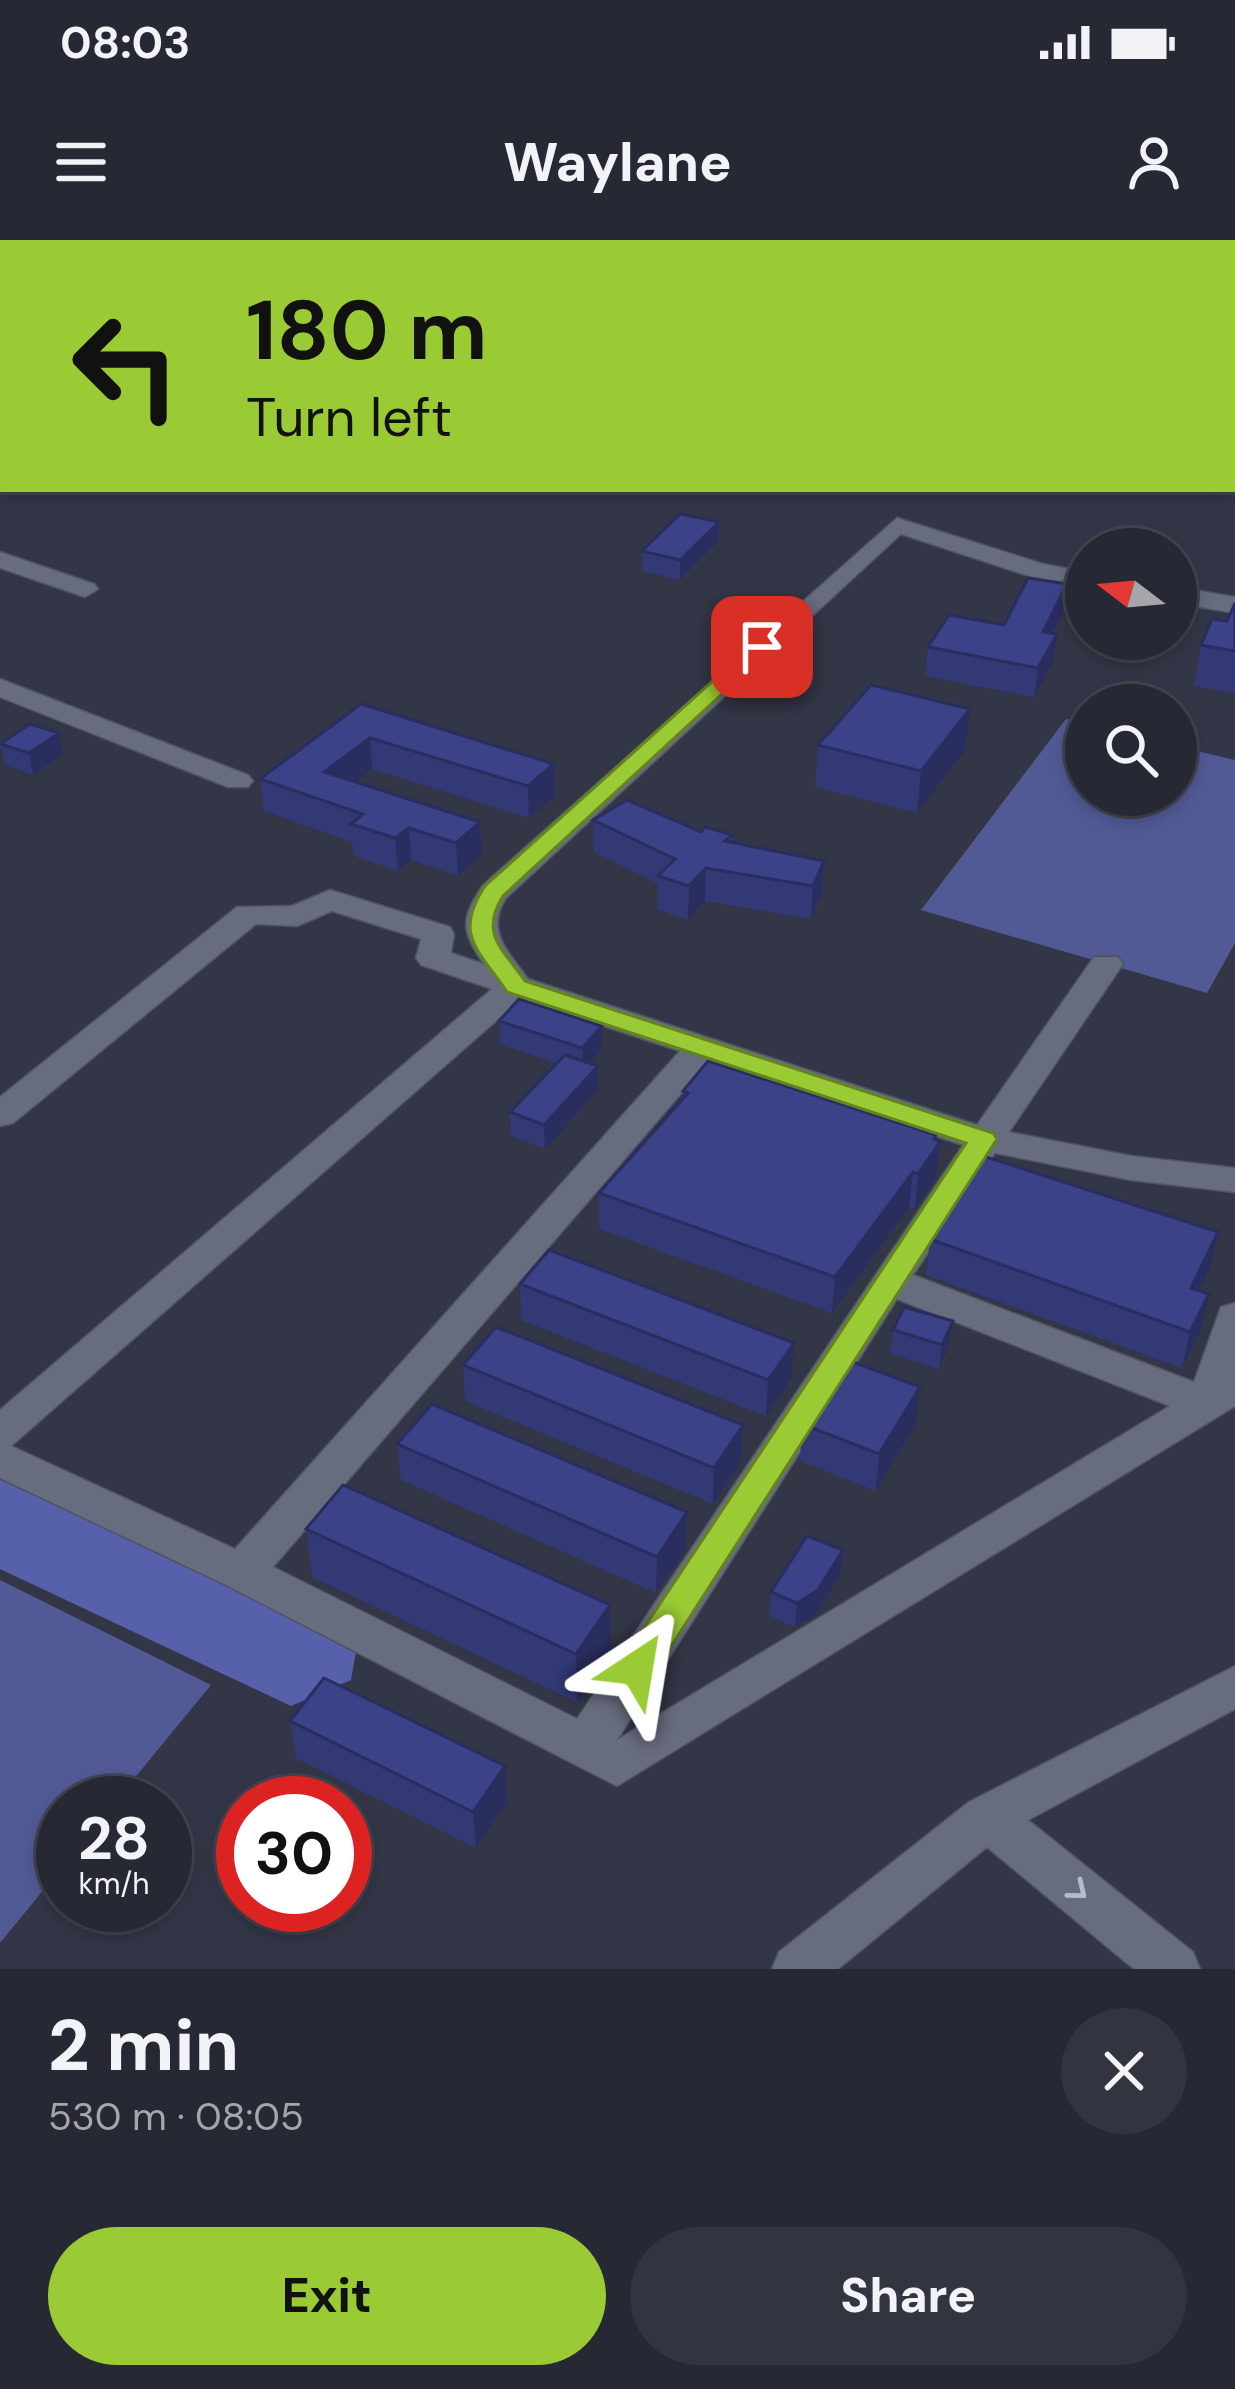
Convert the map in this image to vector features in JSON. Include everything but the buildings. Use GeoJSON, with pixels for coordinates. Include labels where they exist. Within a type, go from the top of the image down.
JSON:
{"type":"FeatureCollection","features":[{"type":"Feature","properties":{"kind":"street"},"geometry":{"type":"LineString","coordinates":[[516,986],[480,934],[479,915],[494,892],[896,525],[1065,576]]}},
{"type":"Feature","properties":{"kind":"street"},"geometry":{"type":"LineString","coordinates":[[0,560],[85,590]]}},
{"type":"Feature","properties":{"kind":"street"},"geometry":{"type":"LineString","coordinates":[[1197,599],[1235,605]]}},
{"type":"Feature","properties":{"kind":"street"},"geometry":{"type":"LineString","coordinates":[[0,687],[238,781]]}},
{"type":"Feature","properties":{"kind":"street"},"geometry":{"type":"LineString","coordinates":[[0,1115],[248,914],[297,916],[330,900],[438,934],[433,958],[700,1050],[983,1139],[1111,1165],[1235,1180]]}},
{"type":"Feature","properties":{"kind":"street"},"geometry":{"type":"LineString","coordinates":[[586,1745],[983,1139],[1106,964]]}},
{"type":"Feature","properties":{"kind":"street"},"geometry":{"type":"LineString","coordinates":[[0,1434],[516,986]]}},
{"type":"Feature","properties":{"kind":"street"},"geometry":{"type":"LineString","coordinates":[[242,1572],[700,1050]]}},
{"type":"Feature","properties":{"kind":"street"},"geometry":{"type":"LineString","coordinates":[[889,1281],[1221,1395]]}},
{"type":"Feature","properties":{"kind":"street"},"geometry":{"type":"LineString","coordinates":[[0,1459],[242,1572],[617,1765],[1221,1395],[1235,1317]]}},
{"type":"Feature","properties":{"kind":"street"},"geometry":{"type":"LineString","coordinates":[[798,1969],[987,1817],[1235,1686]]}},
{"type":"Feature","properties":{"kind":"street"},"geometry":{"type":"LineString","coordinates":[[987,1817],[1174,1969]]}},
{"type":"Feature","properties":{"kind":"shaded area"},"geometry":{"type":"Polygon","coordinates":[[[1065,720],[1065,816],[1197,816],[1197,751],[1235,760],[1235,943],[1207,993],[921,910],[1065,720]]]}},
{"type":"Feature","properties":{"kind":"shaded area"},"geometry":{"type":"Polygon","coordinates":[[[0,1466],[358,1640],[351,1680],[291,1706],[0,1569],[0,1466]]]}},
{"type":"Feature","properties":{"kind":"shaded area"},"geometry":{"type":"Polygon","coordinates":[[[0,1580],[211,1685],[136,1776],[36,1776],[36,1899],[0,1943],[0,1580]]]}},
{"type":"Feature","properties":{"kind":"route"},"geometry":{"type":"LineString","coordinates":[[637,1668],[983,1139],[516,986],[480,934],[479,915],[494,892],[762,647]]}}]}
